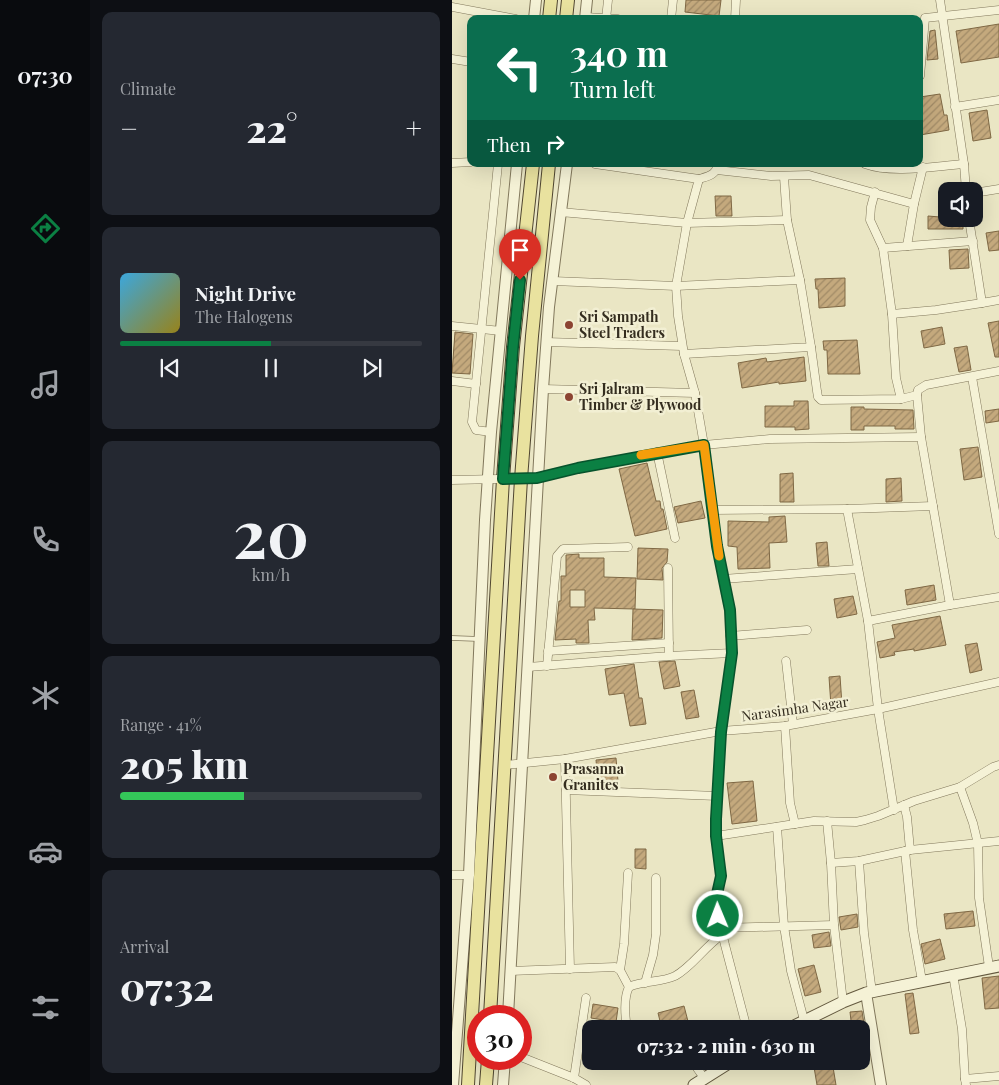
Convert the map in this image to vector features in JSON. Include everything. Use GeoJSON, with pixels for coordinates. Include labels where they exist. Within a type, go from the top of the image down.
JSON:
{"type":"FeatureCollection","features":[{"type":"Feature","properties":{"kind":"main road"},"geometry":{"type":"LineString","coordinates":[[549,15],[551,0]]}},
{"type":"Feature","properties":{"kind":"main road"},"geometry":{"type":"LineString","coordinates":[[566,15],[568,0]]}},
{"type":"Feature","properties":{"kind":"main road"},"geometry":{"type":"LineString","coordinates":[[468,1085],[503,479],[513,347],[533,167]]}},
{"type":"Feature","properties":{"kind":"main road"},"geometry":{"type":"LineString","coordinates":[[491,1005],[521,479],[532,336],[549,167]]}},
{"type":"Feature","properties":{"kind":"main road"},"geometry":{"type":"LineString","coordinates":[[804,1020],[843,1002],[869,993],[953,974],[996,967]]}},
{"type":"Feature","properties":{"kind":"main road"},"geometry":{"type":"LineString","coordinates":[[486,1085],[487,1070]]}},
{"type":"Feature","properties":{"kind":"main road"},"geometry":{"type":"LineString","coordinates":[[699,1082],[718,1070]]}},
{"type":"Feature","properties":{"kind":"street"},"geometry":{"type":"LineString","coordinates":[[534,15],[536,0]]}},
{"type":"Feature","properties":{"kind":"street"},"geometry":{"type":"LineString","coordinates":[[585,15],[587,0]]}},
{"type":"Feature","properties":{"kind":"street"},"geometry":{"type":"LineString","coordinates":[[606,15],[608,0]]}},
{"type":"Feature","properties":{"kind":"street"},"geometry":{"type":"LineString","coordinates":[[671,15],[673,0]]}},
{"type":"Feature","properties":{"kind":"street"},"geometry":{"type":"LineString","coordinates":[[735,15],[736,0]]}},
{"type":"Feature","properties":{"kind":"street"},"geometry":{"type":"LineString","coordinates":[[940,0],[965,182]]}},
{"type":"Feature","properties":{"kind":"street"},"geometry":{"type":"LineString","coordinates":[[452,7],[495,15]]}},
{"type":"Feature","properties":{"kind":"street"},"geometry":{"type":"LineString","coordinates":[[923,36],[925,18],[998,10]]}},
{"type":"Feature","properties":{"kind":"street"},"geometry":{"type":"LineString","coordinates":[[452,59],[467,61]]}},
{"type":"Feature","properties":{"kind":"street"},"geometry":{"type":"LineString","coordinates":[[955,107],[998,100]]}},
{"type":"Feature","properties":{"kind":"street"},"geometry":{"type":"LineString","coordinates":[[452,163],[467,162]]}},
{"type":"Feature","properties":{"kind":"street"},"geometry":{"type":"LineString","coordinates":[[907,246],[923,167],[964,164]]}},
{"type":"Feature","properties":{"kind":"street"},"geometry":{"type":"LineString","coordinates":[[491,432],[476,430],[472,422],[498,167]]}},
{"type":"Feature","properties":{"kind":"street"},"geometry":{"type":"LineString","coordinates":[[454,1085],[455,1014],[468,875],[491,432],[517,167]]}},
{"type":"Feature","properties":{"kind":"street"},"geometry":{"type":"LineString","coordinates":[[508,1005],[546,342],[567,167]]}},
{"type":"Feature","properties":{"kind":"street"},"geometry":{"type":"LineString","coordinates":[[616,167],[699,179],[712,176],[718,167],[784,177],[809,175],[914,204]]}},
{"type":"Feature","properties":{"kind":"street"},"geometry":{"type":"LineString","coordinates":[[873,167],[898,167]]}},
{"type":"Feature","properties":{"kind":"street"},"geometry":{"type":"LineString","coordinates":[[784,177],[787,220],[800,280],[818,397],[821,400],[900,399],[917,395]]}},
{"type":"Feature","properties":{"kind":"street"},"geometry":{"type":"LineString","coordinates":[[699,179],[687,223],[676,286],[682,346],[695,393],[723,579],[730,610],[732,653],[721,732],[717,796],[716,836],[721,876],[715,903],[745,1020]]}},
{"type":"Feature","properties":{"kind":"street"},"geometry":{"type":"LineString","coordinates":[[983,192],[998,189]]}},
{"type":"Feature","properties":{"kind":"street"},"geometry":{"type":"LineString","coordinates":[[875,192],[870,220],[883,248],[892,314],[896,378],[900,399]]}},
{"type":"Feature","properties":{"kind":"street"},"geometry":{"type":"LineString","coordinates":[[560,212],[687,223],[787,220]]}},
{"type":"Feature","properties":{"kind":"street"},"geometry":{"type":"LineString","coordinates":[[970,227],[982,302]]}},
{"type":"Feature","properties":{"kind":"street"},"geometry":{"type":"LineString","coordinates":[[883,248],[973,241]]}},
{"type":"Feature","properties":{"kind":"street"},"geometry":{"type":"LineString","coordinates":[[553,281],[676,286],[800,280]]}},
{"type":"Feature","properties":{"kind":"street"},"geometry":{"type":"LineString","coordinates":[[892,314],[936,310],[998,300]]}},
{"type":"Feature","properties":{"kind":"street"},"geometry":{"type":"LineString","coordinates":[[452,326],[501,331]]}},
{"type":"Feature","properties":{"kind":"street"},"geometry":{"type":"LineString","coordinates":[[546,342],[682,346]]}},
{"type":"Feature","properties":{"kind":"street"},"geometry":{"type":"LineString","coordinates":[[684,354],[811,347]]}},
{"type":"Feature","properties":{"kind":"street"},"geometry":{"type":"LineString","coordinates":[[950,605],[921,437],[918,390],[922,387],[998,371]]}},
{"type":"Feature","properties":{"kind":"street"},"geometry":{"type":"LineString","coordinates":[[972,377],[998,534]]}},
{"type":"Feature","properties":{"kind":"street"},"geometry":{"type":"LineString","coordinates":[[452,381],[476,384]]}},
{"type":"Feature","properties":{"kind":"street"},"geometry":{"type":"LineString","coordinates":[[543,389],[695,393]]}},
{"type":"Feature","properties":{"kind":"street"},"geometry":{"type":"LineString","coordinates":[[452,480],[537,478],[657,452],[704,445],[770,439],[921,437]]}},
{"type":"Feature","properties":{"kind":"street"},"geometry":{"type":"LineString","coordinates":[[657,452],[675,538]]}},
{"type":"Feature","properties":{"kind":"street"},"geometry":{"type":"LineString","coordinates":[[712,510],[933,506]]}},
{"type":"Feature","properties":{"kind":"street"},"geometry":{"type":"LineString","coordinates":[[847,509],[868,621],[878,709],[894,810]]}},
{"type":"Feature","properties":{"kind":"street"},"geometry":{"type":"LineString","coordinates":[[547,666],[557,556],[559,552],[563,549],[628,547]]}},
{"type":"Feature","properties":{"kind":"street"},"geometry":{"type":"LineString","coordinates":[[668,568],[669,656]]}},
{"type":"Feature","properties":{"kind":"street"},"geometry":{"type":"LineString","coordinates":[[723,579],[858,568]]}},
{"type":"Feature","properties":{"kind":"street"},"geometry":{"type":"LineString","coordinates":[[868,621],[998,597]]}},
{"type":"Feature","properties":{"kind":"street"},"geometry":{"type":"LineString","coordinates":[[730,636],[807,630]]}},
{"type":"Feature","properties":{"kind":"street"},"geometry":{"type":"LineString","coordinates":[[548,651],[669,643]]}},
{"type":"Feature","properties":{"kind":"street"},"geometry":{"type":"LineString","coordinates":[[528,667],[732,653]]}},
{"type":"Feature","properties":{"kind":"street"},"geometry":{"type":"LineString","coordinates":[[786,661],[790,803],[795,824]]}},
{"type":"Feature","properties":{"kind":"street","name":"Narasimha Nagar"},"geometry":{"type":"LineString","coordinates":[[505,765],[566,759],[721,732],[789,725],[878,709],[998,682]]}},
{"type":"Feature","properties":{"kind":"street"},"geometry":{"type":"LineString","coordinates":[[566,759],[570,969]]}},
{"type":"Feature","properties":{"kind":"street"},"geometry":{"type":"LineString","coordinates":[[716,836],[827,820],[856,822],[960,787],[998,765]]}},
{"type":"Feature","properties":{"kind":"street"},"geometry":{"type":"LineString","coordinates":[[960,787],[973,823],[978,844],[979,898],[996,967]]}},
{"type":"Feature","properties":{"kind":"street"},"geometry":{"type":"LineString","coordinates":[[566,790],[717,796]]}},
{"type":"Feature","properties":{"kind":"street"},"geometry":{"type":"LineString","coordinates":[[904,805],[907,817],[907,851],[913,930],[922,981]]}},
{"type":"Feature","properties":{"kind":"street"},"geometry":{"type":"LineString","coordinates":[[827,820],[834,925],[843,1002]]}},
{"type":"Feature","properties":{"kind":"street"},"geometry":{"type":"LineString","coordinates":[[777,827],[784,926],[791,971],[804,1020]]}},
{"type":"Feature","properties":{"kind":"street"},"geometry":{"type":"LineString","coordinates":[[831,863],[859,861],[907,851],[998,841]]}},
{"type":"Feature","properties":{"kind":"street"},"geometry":{"type":"LineString","coordinates":[[859,861],[869,993],[881,1085]]}},
{"type":"Feature","properties":{"kind":"street"},"geometry":{"type":"LineString","coordinates":[[626,1020],[625,1013],[629,987],[620,970],[624,944],[628,873]]}},
{"type":"Feature","properties":{"kind":"street"},"geometry":{"type":"LineString","coordinates":[[452,875],[468,875]]}},
{"type":"Feature","properties":{"kind":"street"},"geometry":{"type":"LineString","coordinates":[[645,983],[653,955],[656,934],[656,878]]}},
{"type":"Feature","properties":{"kind":"street"},"geometry":{"type":"LineString","coordinates":[[629,987],[657,982],[679,973],[722,932],[784,926],[834,925]]}},
{"type":"Feature","properties":{"kind":"street"},"geometry":{"type":"LineString","coordinates":[[510,971],[609,966],[620,970]]}},
{"type":"Feature","properties":{"kind":"street"},"geometry":{"type":"LineString","coordinates":[[953,974],[962,1029],[965,1082],[998,1076]]}},
{"type":"Feature","properties":{"kind":"street"},"geometry":{"type":"LineString","coordinates":[[574,1078],[586,998]]}},
{"type":"Feature","properties":{"kind":"street"},"geometry":{"type":"LineString","coordinates":[[532,1061],[574,1078],[586,1085]]}},
{"type":"Feature","properties":{"kind":"street"},"geometry":{"type":"LineString","coordinates":[[503,1085],[504,1070]]}},
{"type":"Feature","properties":{"kind":"street"},"geometry":{"type":"LineString","coordinates":[[695,1070],[699,1082]]}},
{"type":"Feature","properties":{"kind":"lane"},"geometry":{"type":"LineString","coordinates":[[452,638],[479,639]]}},
{"type":"Feature","properties":{"kind":"building"},"geometry":{"type":"Polygon","coordinates":[[[686,0],[721,0],[719,15],[685,12],[686,0]]]}},
{"type":"Feature","properties":{"kind":"building"},"geometry":{"type":"Polygon","coordinates":[[[999,24],[999,57],[961,63],[956,31],[999,24]]]}},
{"type":"Feature","properties":{"kind":"building"},"geometry":{"type":"Polygon","coordinates":[[[935,30],[938,59],[927,60],[930,31],[935,30]]]}},
{"type":"Feature","properties":{"kind":"building"},"geometry":{"type":"Polygon","coordinates":[[[940,94],[944,115],[947,115],[949,130],[923,134],[923,97],[940,94]]]}},
{"type":"Feature","properties":{"kind":"building"},"geometry":{"type":"Polygon","coordinates":[[[987,110],[991,138],[973,141],[969,113],[987,110]]]}},
{"type":"Feature","properties":{"kind":"building"},"geometry":{"type":"Polygon","coordinates":[[[715,196],[731,196],[732,216],[716,216],[715,196]]]}},
{"type":"Feature","properties":{"kind":"building"},"geometry":{"type":"Polygon","coordinates":[[[928,216],[938,217],[938,227],[963,227],[963,229],[928,229],[928,216]]]}},
{"type":"Feature","properties":{"kind":"building"},"geometry":{"type":"Polygon","coordinates":[[[999,231],[999,250],[989,251],[986,233],[999,231]]]}},
{"type":"Feature","properties":{"kind":"building"},"geometry":{"type":"Polygon","coordinates":[[[968,249],[969,268],[950,269],[949,250],[968,249]]]}},
{"type":"Feature","properties":{"kind":"building"},"geometry":{"type":"Polygon","coordinates":[[[845,278],[845,306],[819,308],[818,289],[816,289],[815,279],[845,278]]]}},
{"type":"Feature","properties":{"kind":"building"},"geometry":{"type":"Polygon","coordinates":[[[999,321],[999,357],[995,357],[988,323],[999,321]]]}},
{"type":"Feature","properties":{"kind":"building"},"geometry":{"type":"Polygon","coordinates":[[[942,327],[945,344],[924,348],[921,331],[942,327]]]}},
{"type":"Feature","properties":{"kind":"building"},"geometry":{"type":"Polygon","coordinates":[[[455,332],[473,334],[470,374],[452,373],[455,332]]]}},
{"type":"Feature","properties":{"kind":"building"},"geometry":{"type":"Polygon","coordinates":[[[857,340],[860,374],[828,374],[827,350],[824,350],[823,341],[857,340]]]}},
{"type":"Feature","properties":{"kind":"building"},"geometry":{"type":"Polygon","coordinates":[[[967,346],[971,370],[959,372],[954,348],[967,346]]]}},
{"type":"Feature","properties":{"kind":"building"},"geometry":{"type":"Polygon","coordinates":[[[804,357],[806,381],[779,384],[779,382],[742,388],[738,363],[766,358],[767,362],[804,357]]]}},
{"type":"Feature","properties":{"kind":"building"},"geometry":{"type":"Polygon","coordinates":[[[794,401],[808,401],[809,429],[795,430],[795,427],[765,427],[765,406],[794,406],[794,401]]]}},
{"type":"Feature","properties":{"kind":"building"},"geometry":{"type":"Polygon","coordinates":[[[851,407],[913,410],[914,429],[895,429],[895,426],[864,426],[864,430],[851,430],[851,407]]]}},
{"type":"Feature","properties":{"kind":"building"},"geometry":{"type":"Polygon","coordinates":[[[999,409],[999,421],[986,423],[985,411],[999,409]]]}},
{"type":"Feature","properties":{"kind":"building"},"geometry":{"type":"Polygon","coordinates":[[[978,447],[982,477],[964,480],[960,449],[978,447]]]}},
{"type":"Feature","properties":{"kind":"building"},"geometry":{"type":"Polygon","coordinates":[[[647,463],[656,501],[660,501],[667,529],[635,536],[619,469],[647,463]]]}},
{"type":"Feature","properties":{"kind":"building"},"geometry":{"type":"Polygon","coordinates":[[[793,473],[794,502],[780,502],[780,474],[793,473]]]}},
{"type":"Feature","properties":{"kind":"building"},"geometry":{"type":"Polygon","coordinates":[[[901,478],[902,501],[886,502],[886,479],[901,478]]]}},
{"type":"Feature","properties":{"kind":"building"},"geometry":{"type":"Polygon","coordinates":[[[701,501],[705,518],[678,523],[674,507],[701,501]]]}},
{"type":"Feature","properties":{"kind":"building"},"geometry":{"type":"Polygon","coordinates":[[[785,516],[787,542],[769,543],[770,568],[738,569],[737,547],[728,546],[728,521],[769,522],[769,517],[785,516]]]}},
{"type":"Feature","properties":{"kind":"building"},"geometry":{"type":"Polygon","coordinates":[[[827,542],[829,566],[818,566],[816,543],[827,542]]]}},
{"type":"Feature","properties":{"kind":"building"},"geometry":{"type":"Polygon","coordinates":[[[638,548],[668,549],[667,562],[662,568],[663,580],[637,579],[638,548]]]}},
{"type":"Feature","properties":{"kind":"building"},"geometry":{"type":"Polygon","coordinates":[[[579,554],[579,558],[604,558],[604,577],[636,578],[635,609],[594,608],[595,620],[588,620],[589,643],[576,643],[576,639],[555,640],[559,601],[561,601],[561,576],[566,576],[566,555],[579,554]],[[570,590],[570,607],[585,607],[585,590],[570,590]]]}},
{"type":"Feature","properties":{"kind":"building"},"geometry":{"type":"Polygon","coordinates":[[[934,585],[936,600],[907,605],[905,590],[934,585]]]}},
{"type":"Feature","properties":{"kind":"building"},"geometry":{"type":"Polygon","coordinates":[[[853,596],[857,614],[837,618],[834,599],[853,596]]]}},
{"type":"Feature","properties":{"kind":"building"},"geometry":{"type":"Polygon","coordinates":[[[633,609],[663,610],[662,638],[632,640],[633,609]]]}},
{"type":"Feature","properties":{"kind":"building"},"geometry":{"type":"Polygon","coordinates":[[[940,616],[946,645],[914,651],[914,649],[894,652],[895,655],[880,658],[877,642],[895,638],[892,625],[940,616]]]}},
{"type":"Feature","properties":{"kind":"building"},"geometry":{"type":"Polygon","coordinates":[[[977,643],[982,670],[970,673],[965,645],[977,643]]]}},
{"type":"Feature","properties":{"kind":"building"},"geometry":{"type":"Polygon","coordinates":[[[675,661],[680,686],[664,689],[659,662],[675,661]]]}},
{"type":"Feature","properties":{"kind":"building"},"geometry":{"type":"Polygon","coordinates":[[[634,664],[639,698],[642,698],[646,724],[630,726],[624,693],[609,695],[605,669],[634,664]]]}},
{"type":"Feature","properties":{"kind":"building"},"geometry":{"type":"Polygon","coordinates":[[[840,676],[842,705],[831,706],[829,677],[840,676]]]}},
{"type":"Feature","properties":{"kind":"building"},"geometry":{"type":"Polygon","coordinates":[[[694,690],[699,717],[686,719],[681,692],[694,690]]]}},
{"type":"Feature","properties":{"kind":"building"},"geometry":{"type":"Polygon","coordinates":[[[616,758],[618,781],[598,783],[596,760],[616,758]]]}},
{"type":"Feature","properties":{"kind":"building"},"geometry":{"type":"Polygon","coordinates":[[[753,781],[757,821],[732,824],[727,783],[753,781]]]}},
{"type":"Feature","properties":{"kind":"building"},"geometry":{"type":"Polygon","coordinates":[[[635,849],[646,849],[646,869],[635,868],[635,849]]]}},
{"type":"Feature","properties":{"kind":"building"},"geometry":{"type":"Polygon","coordinates":[[[973,911],[975,926],[946,929],[944,914],[973,911]]]}},
{"type":"Feature","properties":{"kind":"building"},"geometry":{"type":"Polygon","coordinates":[[[857,914],[858,927],[841,930],[839,917],[857,914]]]}},
{"type":"Feature","properties":{"kind":"building"},"geometry":{"type":"Polygon","coordinates":[[[829,932],[831,946],[814,948],[812,935],[829,932]]]}},
{"type":"Feature","properties":{"kind":"building"},"geometry":{"type":"Polygon","coordinates":[[[940,939],[945,959],[925,964],[921,944],[940,939]]]}},
{"type":"Feature","properties":{"kind":"building"},"geometry":{"type":"Polygon","coordinates":[[[814,965],[821,992],[805,996],[798,969],[814,965]]]}},
{"type":"Feature","properties":{"kind":"building"},"geometry":{"type":"Polygon","coordinates":[[[999,976],[999,1008],[985,1009],[982,978],[999,976]]]}},
{"type":"Feature","properties":{"kind":"building"},"geometry":{"type":"Polygon","coordinates":[[[913,993],[919,1033],[910,1034],[905,994],[913,993]]]}},
{"type":"Feature","properties":{"kind":"building"},"geometry":{"type":"Polygon","coordinates":[[[593,1004],[618,1008],[616,1020],[591,1018],[593,1004]]]}},
{"type":"Feature","properties":{"kind":"building"},"geometry":{"type":"Polygon","coordinates":[[[684,1006],[688,1020],[660,1020],[658,1013],[684,1006]]]}},
{"type":"Feature","properties":{"kind":"building"},"geometry":{"type":"Polygon","coordinates":[[[862,1011],[863,1020],[851,1020],[850,1012],[862,1011]]]}},
{"type":"Feature","properties":{"kind":"building"},"geometry":{"type":"Polygon","coordinates":[[[814,1070],[834,1070],[836,1085],[817,1085],[814,1070]]]}},
{"type":"Feature","properties":{"kind":"slow traffic"},"geometry":{"type":"LineString","coordinates":[[641,455],[704,445],[719,556]]}},
{"type":"Feature","properties":{"kind":"place","name":"Sri Sampath Steel Traders"},"geometry":{"type":"Point","coordinates":[569,325]}},
{"type":"Feature","properties":{"kind":"place","name":"Sri Jalram Timber & Plywood"},"geometry":{"type":"Point","coordinates":[569,397]}},
{"type":"Feature","properties":{"kind":"place","name":"Prasanna Granites"},"geometry":{"type":"Point","coordinates":[553,777]}},
{"type":"Feature","properties":{"kind":"route"},"geometry":{"type":"LineString","coordinates":[[520,280],[503,479],[537,478],[657,452],[704,445],[717,546],[730,610],[732,653],[721,732],[716,819],[721,876],[715,903],[718,916]]}}]}
